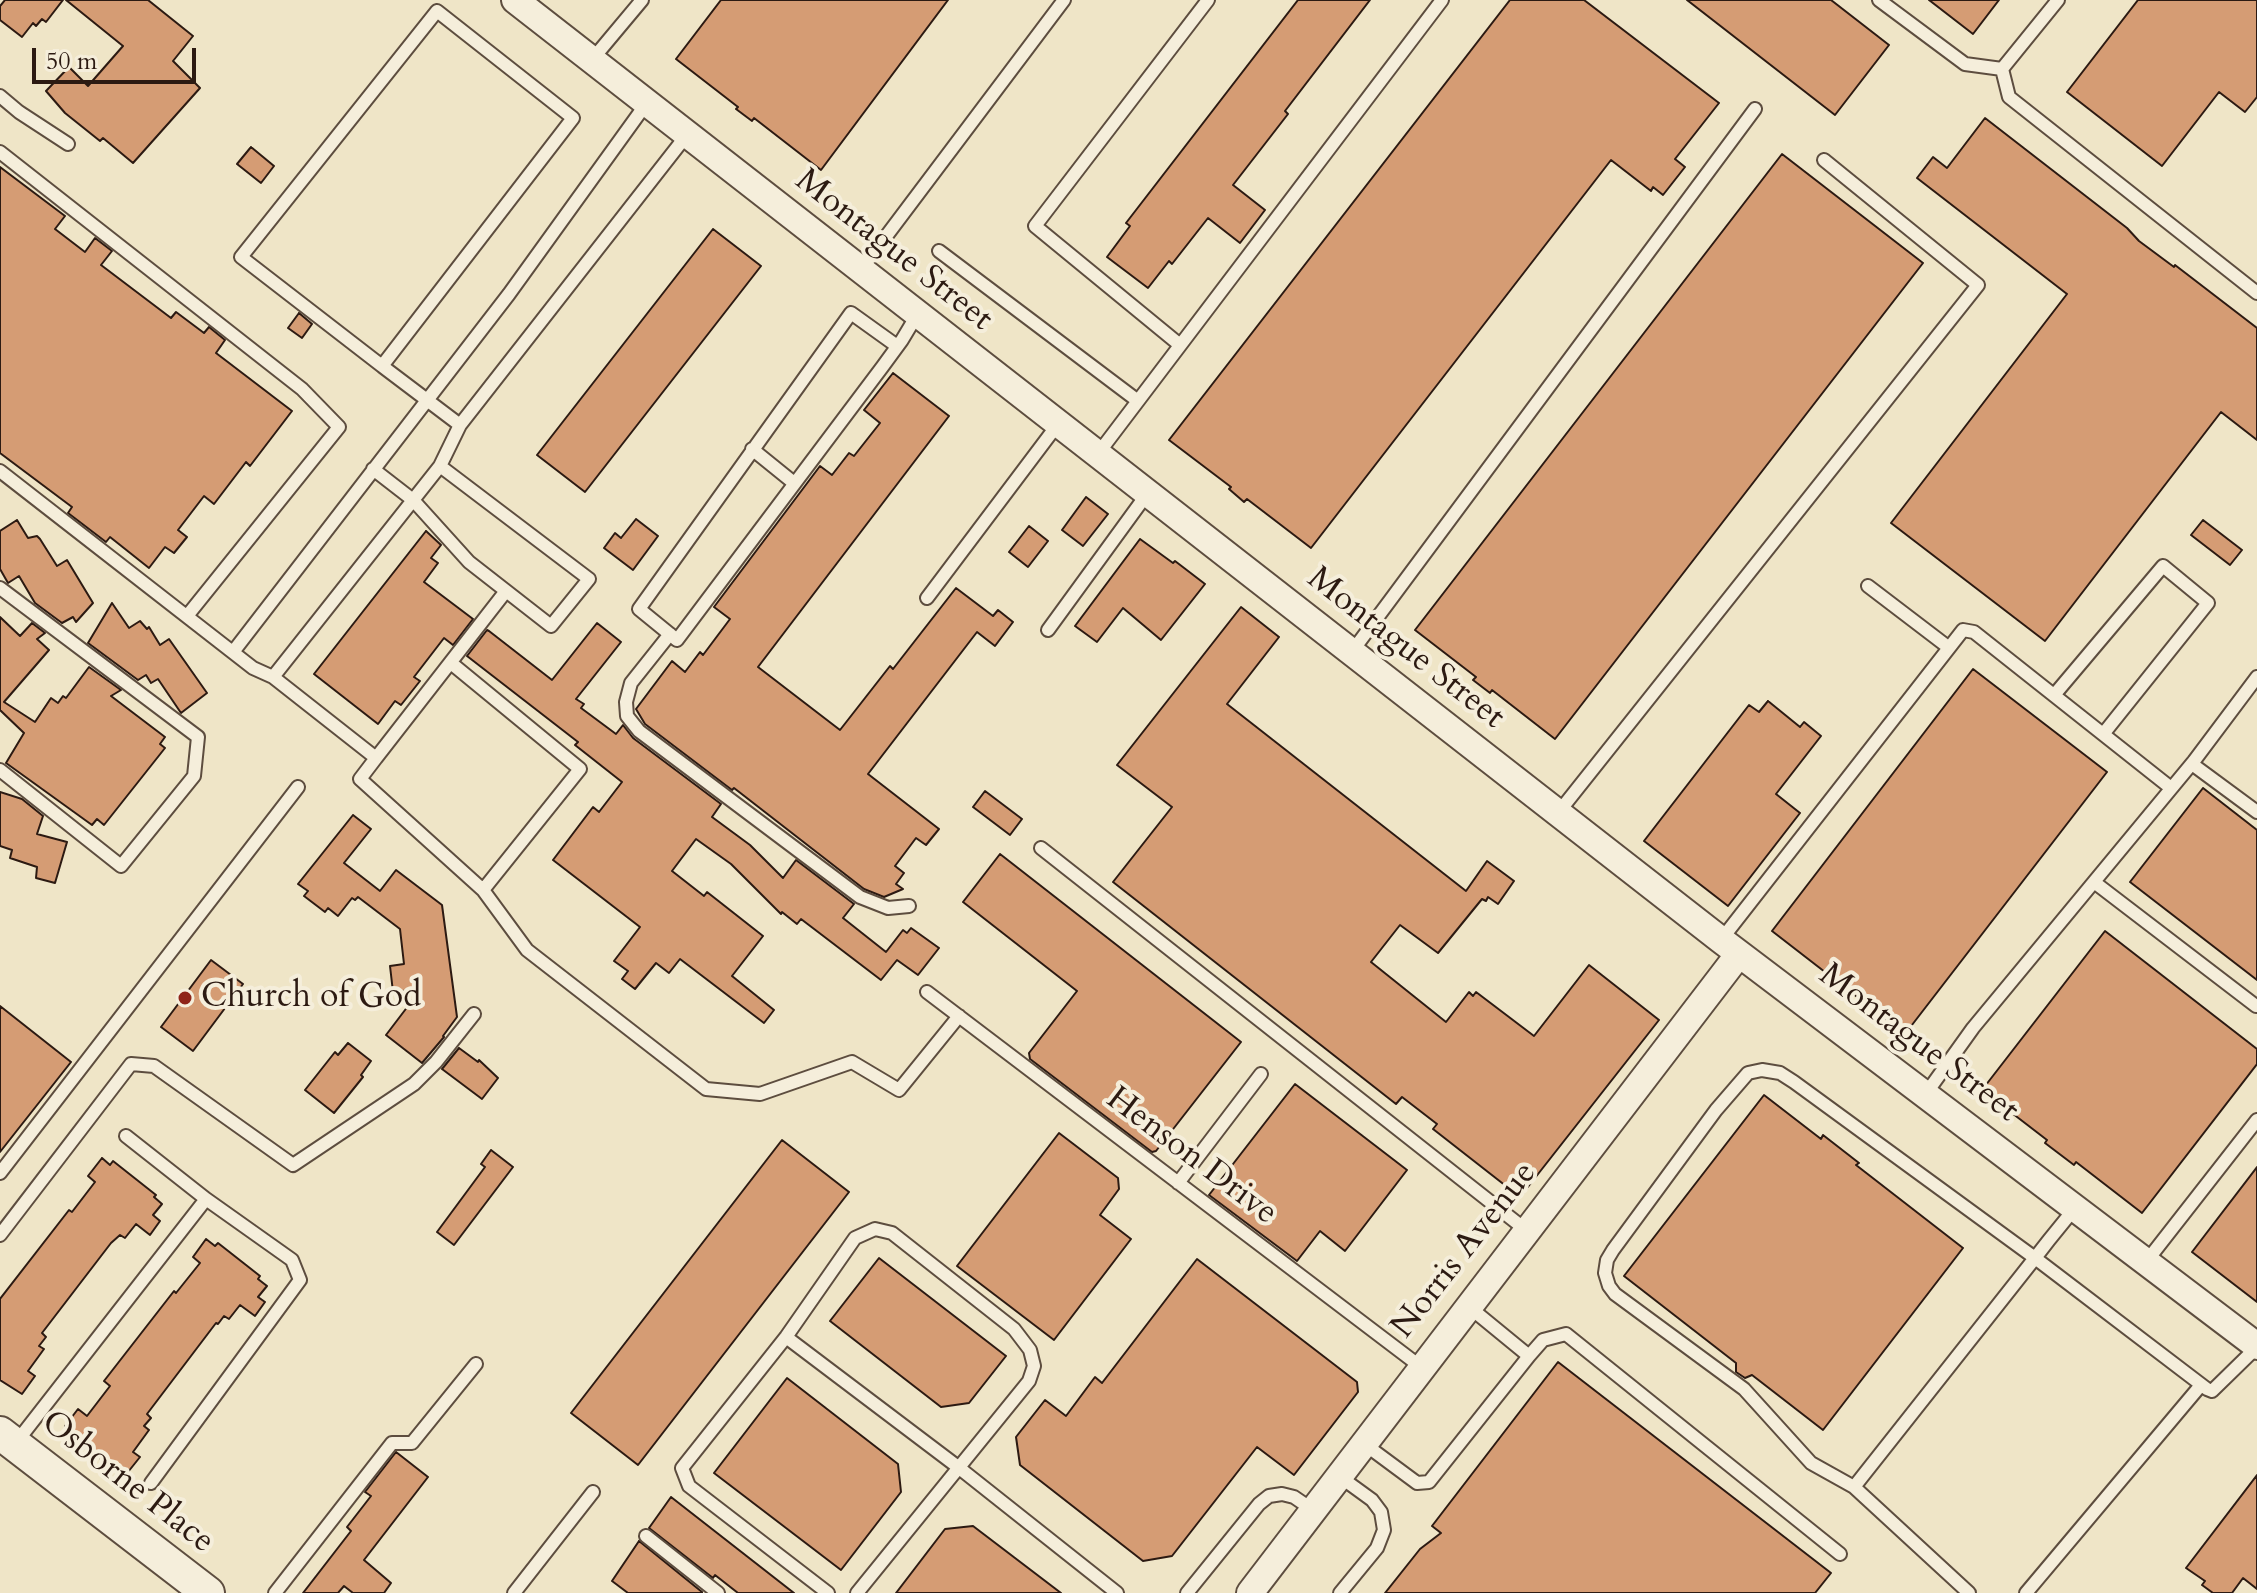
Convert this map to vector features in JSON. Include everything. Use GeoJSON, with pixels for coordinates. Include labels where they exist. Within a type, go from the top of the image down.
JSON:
{"type":"FeatureCollection","features":[{"type":"Feature","properties":{"kind":"street","name":"Montague Street"},"geometry":{"type":"LineString","coordinates":[[515,0],[1730,947],[2257,1346]]}},
{"type":"Feature","properties":{"kind":"street","name":"Norris Avenue"},"geometry":{"type":"LineString","coordinates":[[1250,1593],[1526,1230],[1730,947]]}},
{"type":"Feature","properties":{"kind":"street","name":"Osborne Place"},"geometry":{"type":"LineString","coordinates":[[7,1438],[198,1590]]}},
{"type":"Feature","properties":{"kind":"lane"},"geometry":{"type":"LineString","coordinates":[[591,61],[638,5],[622,0]]}},
{"type":"Feature","properties":{"kind":"lane"},"geometry":{"type":"LineString","coordinates":[[860,271],[1064,0]]}},
{"type":"Feature","properties":{"kind":"lane"},"geometry":{"type":"LineString","coordinates":[[1180,345],[1035,226],[1208,0]]}},
{"type":"Feature","properties":{"kind":"lane"},"geometry":{"type":"LineString","coordinates":[[1097,455],[1442,0]]}},
{"type":"Feature","properties":{"kind":"lane"},"geometry":{"type":"LineString","coordinates":[[1879,0],[1965,64],[2002,69]]}},
{"type":"Feature","properties":{"kind":"lane"},"geometry":{"type":"LineString","coordinates":[[2002,69],[2058,0]]}},
{"type":"Feature","properties":{"kind":"lane"},"geometry":{"type":"LineString","coordinates":[[382,366],[573,118],[437,11],[241,257],[382,366],[460,425]]}},
{"type":"Feature","properties":{"kind":"lane"},"geometry":{"type":"LineString","coordinates":[[2002,69],[2009,97],[2257,293]]}},
{"type":"Feature","properties":{"kind":"lane"},"geometry":{"type":"LineString","coordinates":[[0,96],[68,144]]}},
{"type":"Feature","properties":{"kind":"lane"},"geometry":{"type":"LineString","coordinates":[[233,652],[509,294],[646,104]]}},
{"type":"Feature","properties":{"kind":"lane"},"geometry":{"type":"LineString","coordinates":[[1351,653],[1755,109]]}},
{"type":"Feature","properties":{"kind":"lane"},"geometry":{"type":"LineString","coordinates":[[273,677],[440,466],[460,425],[686,136]]}},
{"type":"Feature","properties":{"kind":"lane"},"geometry":{"type":"LineString","coordinates":[[0,152],[302,389],[339,427],[187,616]]}},
{"type":"Feature","properties":{"kind":"lane"},"geometry":{"type":"LineString","coordinates":[[1558,813],[1978,285],[1824,160]]}},
{"type":"Feature","properties":{"kind":"lane"},"geometry":{"type":"LineString","coordinates":[[939,251],[1138,401]]}},
{"type":"Feature","properties":{"kind":"lane"},"geometry":{"type":"LineString","coordinates":[[897,346],[851,313],[639,609],[677,640],[897,346],[917,315]]}},
{"type":"Feature","properties":{"kind":"lane"},"geometry":{"type":"LineString","coordinates":[[927,598],[1058,424]]}},
{"type":"Feature","properties":{"kind":"lane"},"geometry":{"type":"LineString","coordinates":[[752,449],[794,483]]}},
{"type":"Feature","properties":{"kind":"lane"},"geometry":{"type":"LineString","coordinates":[[373,469],[413,500],[469,562],[551,626],[589,579],[440,466]]}},
{"type":"Feature","properties":{"kind":"lane"},"geometry":{"type":"LineString","coordinates":[[0,471],[253,668],[273,677],[376,758]]}},
{"type":"Feature","properties":{"kind":"lane"},"geometry":{"type":"LineString","coordinates":[[1048,630],[1147,494]]}},
{"type":"Feature","properties":{"kind":"lane"},"geometry":{"type":"LineString","coordinates":[[2055,694],[2163,566],[2208,603],[2104,733]]}},
{"type":"Feature","properties":{"kind":"lane"},"geometry":{"type":"LineString","coordinates":[[1868,586],[1948,647]]}},
{"type":"Feature","properties":{"kind":"lane"},"geometry":{"type":"LineString","coordinates":[[0,588],[198,737],[194,776],[121,866],[0,770]]}},
{"type":"Feature","properties":{"kind":"lane"},"geometry":{"type":"LineString","coordinates":[[506,591],[360,779],[483,890],[527,950],[706,1089],[760,1094],[852,1062],[899,1090],[959,1016]]}},
{"type":"Feature","properties":{"kind":"lane"},"geometry":{"type":"LineString","coordinates":[[1730,947],[1832,801],[1957,634],[1969,629],[2171,788]]}},
{"type":"Feature","properties":{"kind":"lane"},"geometry":{"type":"LineString","coordinates":[[670,634],[631,683],[626,702],[627,716],[639,731],[860,897],[888,908],[909,906]]}},
{"type":"Feature","properties":{"kind":"lane"},"geometry":{"type":"LineString","coordinates":[[451,663],[580,769],[483,890]]}},
{"type":"Feature","properties":{"kind":"lane"},"geometry":{"type":"LineString","coordinates":[[1925,1095],[1973,1028],[2192,764],[2257,677]]}},
{"type":"Feature","properties":{"kind":"lane"},"geometry":{"type":"LineString","coordinates":[[2192,764],[2257,812]]}},
{"type":"Feature","properties":{"kind":"lane"},"geometry":{"type":"LineString","coordinates":[[0,1173],[298,787]]}},
{"type":"Feature","properties":{"kind":"lane"},"geometry":{"type":"LineString","coordinates":[[1041,848],[1526,1230]]}},
{"type":"Feature","properties":{"kind":"lane"},"geometry":{"type":"LineString","coordinates":[[2094,882],[2256,1006]]}},
{"type":"Feature","properties":{"kind":"lane","name":"Henson Drive"},"geometry":{"type":"LineString","coordinates":[[927,992],[1421,1367]]}},
{"type":"Feature","properties":{"kind":"lane"},"geometry":{"type":"LineString","coordinates":[[0,1235],[131,1064],[154,1066],[293,1165],[414,1084],[474,1014]]}},
{"type":"Feature","properties":{"kind":"lane"},"geometry":{"type":"LineString","coordinates":[[1969,1593],[1854,1487],[1811,1463],[1744,1389],[1615,1294],[1607,1281],[1607,1260],[1613,1250],[1716,1110],[1748,1073],[1762,1070],[1780,1073],[2212,1391],[2257,1346]]}},
{"type":"Feature","properties":{"kind":"lane"},"geometry":{"type":"LineString","coordinates":[[1178,1183],[1261,1074]]}},
{"type":"Feature","properties":{"kind":"lane"},"geometry":{"type":"LineString","coordinates":[[2146,1262],[2257,1120]]}},
{"type":"Feature","properties":{"kind":"lane"},"geometry":{"type":"LineString","coordinates":[[126,1136],[206,1199],[292,1260],[300,1280],[151,1483]]}},
{"type":"Feature","properties":{"kind":"lane"},"geometry":{"type":"LineString","coordinates":[[7,1438],[206,1199]]}},
{"type":"Feature","properties":{"kind":"lane"},"geometry":{"type":"LineString","coordinates":[[1854,1487],[2075,1208]]}},
{"type":"Feature","properties":{"kind":"lane"},"geometry":{"type":"LineString","coordinates":[[828,1593],[689,1486],[682,1468],[786,1337],[855,1238],[875,1229],[892,1233],[1014,1329],[1030,1350],[1034,1366],[1029,1381],[857,1593]]}},
{"type":"Feature","properties":{"kind":"lane"},"geometry":{"type":"LineString","coordinates":[[1468,1306],[1529,1356]]}},
{"type":"Feature","properties":{"kind":"lane"},"geometry":{"type":"LineString","coordinates":[[1363,1443],[1417,1483],[1429,1482],[1543,1340],[1566,1334],[1840,1554]]}},
{"type":"Feature","properties":{"kind":"lane"},"geometry":{"type":"LineString","coordinates":[[786,1337],[1117,1593]]}},
{"type":"Feature","properties":{"kind":"lane"},"geometry":{"type":"LineString","coordinates":[[275,1593],[392,1443],[412,1443],[476,1364]]}},
{"type":"Feature","properties":{"kind":"lane"},"geometry":{"type":"LineString","coordinates":[[2026,1593],[2201,1385]]}},
{"type":"Feature","properties":{"kind":"lane"},"geometry":{"type":"LineString","coordinates":[[1339,1476],[1372,1500],[1381,1512],[1384,1530],[1377,1548],[1340,1593]]}},
{"type":"Feature","properties":{"kind":"lane"},"geometry":{"type":"LineString","coordinates":[[514,1593],[593,1492]]}},
{"type":"Feature","properties":{"kind":"lane"},"geometry":{"type":"LineString","coordinates":[[1187,1593],[1259,1504],[1269,1496],[1282,1494],[1294,1497],[1313,1510]]}},
{"type":"Feature","properties":{"kind":"lane"},"geometry":{"type":"LineString","coordinates":[[646,1536],[718,1593]]}},
{"type":"Feature","properties":{"kind":"building"},"geometry":{"type":"Polygon","coordinates":[[[5,0],[63,0],[46,22],[42,19],[36,26],[33,23],[22,37],[0,20],[0,6],[5,0]]]}},
{"type":"Feature","properties":{"kind":"building"},"geometry":{"type":"Polygon","coordinates":[[[66,0],[148,0],[193,36],[173,61],[200,88],[133,163],[65,113],[46,91],[69,67],[88,86],[123,46],[66,0]]]}},
{"type":"Feature","properties":{"kind":"building"},"geometry":{"type":"Polygon","coordinates":[[[721,0],[948,0],[821,170],[754,118],[752,121],[736,109],[738,107],[676,59],[721,0]]]}},
{"type":"Feature","properties":{"kind":"building"},"geometry":{"type":"Polygon","coordinates":[[[1298,0],[1370,0],[1233,185],[1265,210],[1240,243],[1208,218],[1172,264],[1169,261],[1148,288],[1107,257],[1130,226],[1126,223],[1298,0]]]}},
{"type":"Feature","properties":{"kind":"building"},"geometry":{"type":"Polygon","coordinates":[[[1510,0],[1584,0],[1719,103],[1675,159],[1685,167],[1663,195],[1653,187],[1651,191],[1611,160],[1311,548],[1247,499],[1244,502],[1229,489],[1231,487],[1169,440],[1510,0]]]}},
{"type":"Feature","properties":{"kind":"building"},"geometry":{"type":"Polygon","coordinates":[[[1687,0],[1831,0],[1889,45],[1835,115],[1687,0]]]}},
{"type":"Feature","properties":{"kind":"building"},"geometry":{"type":"Polygon","coordinates":[[[1929,0],[1999,0],[1973,34],[1929,0]]]}},
{"type":"Feature","properties":{"kind":"building"},"geometry":{"type":"Polygon","coordinates":[[[2138,0],[2257,0],[2257,97],[2245,112],[2219,92],[2162,166],[2067,92],[2138,0]]]}},
{"type":"Feature","properties":{"kind":"building"},"geometry":{"type":"Polygon","coordinates":[[[1985,118],[2127,228],[2139,241],[2257,328],[2257,440],[2221,412],[2045,641],[1891,523],[2067,294],[1917,178],[1933,157],[1947,168],[1985,118]]]}},
{"type":"Feature","properties":{"kind":"building"},"geometry":{"type":"Polygon","coordinates":[[[251,147],[274,166],[261,183],[237,164],[251,147]]]}},
{"type":"Feature","properties":{"kind":"building"},"geometry":{"type":"Polygon","coordinates":[[[1782,154],[1923,263],[1555,739],[1492,690],[1490,693],[1473,680],[1476,677],[1415,630],[1782,154]]]}},
{"type":"Feature","properties":{"kind":"building"},"geometry":{"type":"Polygon","coordinates":[[[0,167],[65,216],[55,229],[85,252],[95,238],[112,251],[101,265],[171,318],[176,312],[204,333],[209,327],[225,340],[216,353],[292,411],[250,466],[246,462],[214,504],[204,496],[178,530],[187,537],[174,553],[165,547],[149,568],[110,537],[106,542],[68,513],[72,507],[0,453],[0,167]]]}},
{"type":"Feature","properties":{"kind":"building"},"geometry":{"type":"Polygon","coordinates":[[[713,229],[761,266],[585,492],[537,455],[713,229]]]}},
{"type":"Feature","properties":{"kind":"building"},"geometry":{"type":"Polygon","coordinates":[[[299,313],[312,324],[302,338],[288,328],[299,313]]]}},
{"type":"Feature","properties":{"kind":"building"},"geometry":{"type":"Polygon","coordinates":[[[893,373],[949,416],[758,667],[840,730],[890,666],[893,669],[956,588],[993,616],[998,610],[1013,622],[995,646],[977,632],[868,774],[939,829],[926,845],[916,838],[895,866],[904,873],[896,884],[903,889],[884,897],[864,889],[734,788],[732,790],[645,724],[636,709],[672,661],[685,672],[700,652],[703,655],[730,619],[714,607],[820,466],[832,475],[849,453],[854,456],[880,423],[864,410],[893,373]]]}},
{"type":"Feature","properties":{"kind":"building"},"geometry":{"type":"Polygon","coordinates":[[[1086,497],[1108,514],[1083,546],[1062,530],[1086,497]]]}},
{"type":"Feature","properties":{"kind":"building"},"geometry":{"type":"Polygon","coordinates":[[[636,519],[658,536],[633,570],[604,548],[615,533],[621,538],[636,519]]]}},
{"type":"Feature","properties":{"kind":"building"},"geometry":{"type":"Polygon","coordinates":[[[17,520],[28,538],[37,536],[40,539],[57,566],[67,560],[93,603],[76,622],[73,617],[62,623],[35,603],[19,576],[8,583],[0,569],[0,531],[17,520]]]}},
{"type":"Feature","properties":{"kind":"building"},"geometry":{"type":"Polygon","coordinates":[[[2203,520],[2242,550],[2230,565],[2191,535],[2203,520]]]}},
{"type":"Feature","properties":{"kind":"building"},"geometry":{"type":"Polygon","coordinates":[[[1029,526],[1048,541],[1028,567],[1009,552],[1029,526]]]}},
{"type":"Feature","properties":{"kind":"building"},"geometry":{"type":"Polygon","coordinates":[[[426,531],[441,545],[431,558],[438,563],[424,582],[473,619],[453,645],[444,638],[414,677],[420,681],[401,705],[395,701],[378,724],[314,674],[426,531]]]}},
{"type":"Feature","properties":{"kind":"building"},"geometry":{"type":"Polygon","coordinates":[[[1140,539],[1205,584],[1161,640],[1123,608],[1097,642],[1075,626],[1140,539]]]}},
{"type":"Feature","properties":{"kind":"building"},"geometry":{"type":"Polygon","coordinates":[[[112,603],[129,628],[140,621],[147,629],[149,627],[160,645],[169,639],[207,693],[181,713],[158,679],[151,683],[146,675],[138,680],[88,643],[112,603]]]}},
{"type":"Feature","properties":{"kind":"building"},"geometry":{"type":"Polygon","coordinates":[[[1241,607],[1279,637],[1227,704],[1466,891],[1487,861],[1514,881],[1498,904],[1488,897],[1486,901],[1482,899],[1438,953],[1400,925],[1371,962],[1446,1022],[1469,992],[1473,996],[1476,992],[1534,1036],[1589,965],[1659,1020],[1520,1197],[1433,1129],[1437,1124],[1402,1097],[1396,1104],[1113,882],[1172,807],[1117,765],[1241,607]]]}},
{"type":"Feature","properties":{"kind":"building"},"geometry":{"type":"Polygon","coordinates":[[[0,617],[20,636],[32,623],[45,633],[37,639],[49,650],[4,702],[35,722],[51,698],[58,703],[63,696],[66,698],[89,667],[121,690],[111,696],[165,737],[160,744],[165,748],[104,825],[97,819],[92,825],[6,763],[24,733],[0,710],[0,617]]]}},
{"type":"Feature","properties":{"kind":"building"},"geometry":{"type":"Polygon","coordinates":[[[597,623],[621,642],[576,699],[584,704],[581,708],[616,734],[623,725],[633,738],[721,804],[712,817],[750,845],[783,878],[796,860],[854,904],[843,918],[886,952],[903,930],[907,933],[911,928],[939,948],[918,975],[897,960],[881,980],[801,919],[797,924],[781,914],[731,864],[696,839],[672,871],[704,896],[707,892],[763,936],[732,976],[774,1010],[764,1023],[680,959],[669,973],[656,963],[635,989],[622,979],[628,971],[614,961],[640,927],[553,860],[593,807],[599,812],[622,782],[575,745],[578,742],[467,656],[487,630],[552,680],[597,623]]]}},
{"type":"Feature","properties":{"kind":"building"},"geometry":{"type":"Polygon","coordinates":[[[1973,669],[2107,772],[1905,1034],[1772,931],[1973,669]]]}},
{"type":"Feature","properties":{"kind":"building"},"geometry":{"type":"Polygon","coordinates":[[[1768,701],[1800,727],[1804,722],[1821,736],[1776,794],[1800,813],[1728,906],[1644,841],[1749,705],[1759,712],[1768,701]]]}},
{"type":"Feature","properties":{"kind":"building"},"geometry":{"type":"Polygon","coordinates":[[[2203,788],[2257,830],[2257,980],[2130,882],[2203,788]]]}},
{"type":"Feature","properties":{"kind":"building"},"geometry":{"type":"Polygon","coordinates":[[[985,791],[1022,819],[1010,835],[973,807],[985,791]]]}},
{"type":"Feature","properties":{"kind":"building"},"geometry":{"type":"Polygon","coordinates":[[[0,792],[22,799],[43,816],[37,834],[67,842],[55,883],[36,878],[37,867],[10,858],[12,850],[0,846],[0,792]]]}},
{"type":"Feature","properties":{"kind":"building"},"geometry":{"type":"Polygon","coordinates":[[[353,815],[371,829],[344,863],[380,891],[396,870],[442,905],[457,1017],[422,1063],[386,1035],[421,989],[393,992],[390,966],[404,964],[400,929],[358,897],[355,900],[352,898],[338,916],[328,908],[325,912],[304,896],[308,891],[298,884],[353,815]]]}},
{"type":"Feature","properties":{"kind":"building"},"geometry":{"type":"Polygon","coordinates":[[[1000,854],[1241,1042],[1156,1151],[1152,1152],[1030,1059],[1029,1053],[1077,991],[963,902],[1000,854]]]}},
{"type":"Feature","properties":{"kind":"building"},"geometry":{"type":"Polygon","coordinates":[[[2105,931],[2257,1049],[2257,1064],[2142,1213],[2076,1162],[2074,1165],[2045,1143],[2047,1140],[1982,1090],[2105,931]]]}},
{"type":"Feature","properties":{"kind":"building"},"geometry":{"type":"Polygon","coordinates":[[[211,960],[243,984],[193,1051],[161,1027],[211,960]]]}},
{"type":"Feature","properties":{"kind":"building"},"geometry":{"type":"Polygon","coordinates":[[[0,1006],[71,1062],[0,1152],[0,1006]]]}},
{"type":"Feature","properties":{"kind":"building"},"geometry":{"type":"Polygon","coordinates":[[[348,1043],[371,1061],[361,1075],[363,1077],[334,1113],[305,1090],[335,1052],[338,1055],[348,1043]]]}},
{"type":"Feature","properties":{"kind":"building"},"geometry":{"type":"Polygon","coordinates":[[[459,1048],[479,1060],[498,1078],[482,1099],[442,1069],[459,1048]]]}},
{"type":"Feature","properties":{"kind":"building"},"geometry":{"type":"Polygon","coordinates":[[[1295,1084],[1407,1170],[1345,1251],[1320,1231],[1297,1261],[1209,1195],[1295,1084]]]}},
{"type":"Feature","properties":{"kind":"building"},"geometry":{"type":"Polygon","coordinates":[[[1764,1095],[1821,1139],[1823,1135],[1859,1163],[1856,1165],[1963,1248],[1823,1430],[1752,1375],[1745,1378],[1736,1372],[1736,1363],[1624,1276],[1764,1095]]]}},
{"type":"Feature","properties":{"kind":"building"},"geometry":{"type":"Polygon","coordinates":[[[1059,1133],[1118,1178],[1119,1189],[1100,1215],[1131,1239],[1054,1340],[957,1266],[1059,1133]]]}},
{"type":"Feature","properties":{"kind":"building"},"geometry":{"type":"Polygon","coordinates":[[[782,1140],[849,1192],[638,1465],[571,1413],[782,1140]]]}},
{"type":"Feature","properties":{"kind":"building"},"geometry":{"type":"Polygon","coordinates":[[[491,1150],[513,1167],[454,1245],[437,1232],[485,1167],[481,1164],[491,1150]]]}},
{"type":"Feature","properties":{"kind":"building"},"geometry":{"type":"Polygon","coordinates":[[[102,1158],[110,1165],[113,1161],[156,1195],[154,1197],[162,1204],[153,1215],[160,1221],[150,1235],[136,1224],[125,1238],[120,1235],[111,1243],[42,1333],[46,1337],[39,1346],[44,1349],[28,1371],[35,1376],[22,1394],[0,1380],[0,1299],[69,1210],[72,1212],[95,1182],[88,1176],[102,1158]]]}},
{"type":"Feature","properties":{"kind":"building"},"geometry":{"type":"Polygon","coordinates":[[[2257,1167],[2257,1302],[2192,1252],[2257,1167]]]}},
{"type":"Feature","properties":{"kind":"building"},"geometry":{"type":"Polygon","coordinates":[[[206,1239],[215,1246],[218,1243],[260,1276],[258,1279],[267,1286],[258,1297],[265,1302],[255,1316],[240,1305],[229,1319],[224,1316],[216,1323],[147,1414],[151,1418],[144,1426],[149,1430],[133,1452],[140,1457],[124,1477],[73,1437],[75,1435],[65,1426],[78,1409],[87,1416],[110,1386],[104,1381],[174,1291],[176,1293],[200,1263],[193,1257],[206,1239]]]}},
{"type":"Feature","properties":{"kind":"building"},"geometry":{"type":"Polygon","coordinates":[[[879,1258],[1006,1356],[969,1403],[941,1407],[830,1321],[879,1258]]]}},
{"type":"Feature","properties":{"kind":"building"},"geometry":{"type":"Polygon","coordinates":[[[1197,1259],[1357,1382],[1358,1392],[1294,1475],[1257,1447],[1172,1556],[1143,1561],[1020,1465],[1016,1437],[1045,1400],[1066,1416],[1095,1377],[1102,1383],[1197,1259]]]}},
{"type":"Feature","properties":{"kind":"building"},"geometry":{"type":"Polygon","coordinates":[[[1558,1362],[1831,1573],[1815,1593],[1385,1593],[1420,1549],[1441,1533],[1432,1526],[1558,1362]]]}},
{"type":"Feature","properties":{"kind":"building"},"geometry":{"type":"Polygon","coordinates":[[[787,1378],[898,1464],[901,1492],[841,1570],[714,1473],[787,1378]]]}},
{"type":"Feature","properties":{"kind":"building"},"geometry":{"type":"Polygon","coordinates":[[[396,1452],[428,1477],[364,1560],[391,1583],[384,1593],[353,1593],[344,1586],[338,1593],[303,1593],[351,1531],[347,1527],[371,1496],[365,1492],[396,1452]]]}},
{"type":"Feature","properties":{"kind":"building"},"geometry":{"type":"Polygon","coordinates":[[[2257,1475],[2257,1589],[2243,1578],[2232,1593],[2213,1593],[2202,1585],[2205,1581],[2186,1568],[2257,1475]]]}},
{"type":"Feature","properties":{"kind":"building"},"geometry":{"type":"Polygon","coordinates":[[[671,1497],[794,1593],[738,1593],[715,1575],[713,1578],[649,1528],[671,1497]]]}},
{"type":"Feature","properties":{"kind":"building"},"geometry":{"type":"Polygon","coordinates":[[[973,1526],[1061,1593],[896,1593],[945,1529],[973,1526]]]}},
{"type":"Feature","properties":{"kind":"building"},"geometry":{"type":"Polygon","coordinates":[[[639,1541],[702,1593],[628,1593],[612,1581],[639,1541]]]}},
{"type":"Feature","properties":{"kind":"place","name":"Church of God"},"geometry":{"type":"Point","coordinates":[185,998]}}]}
